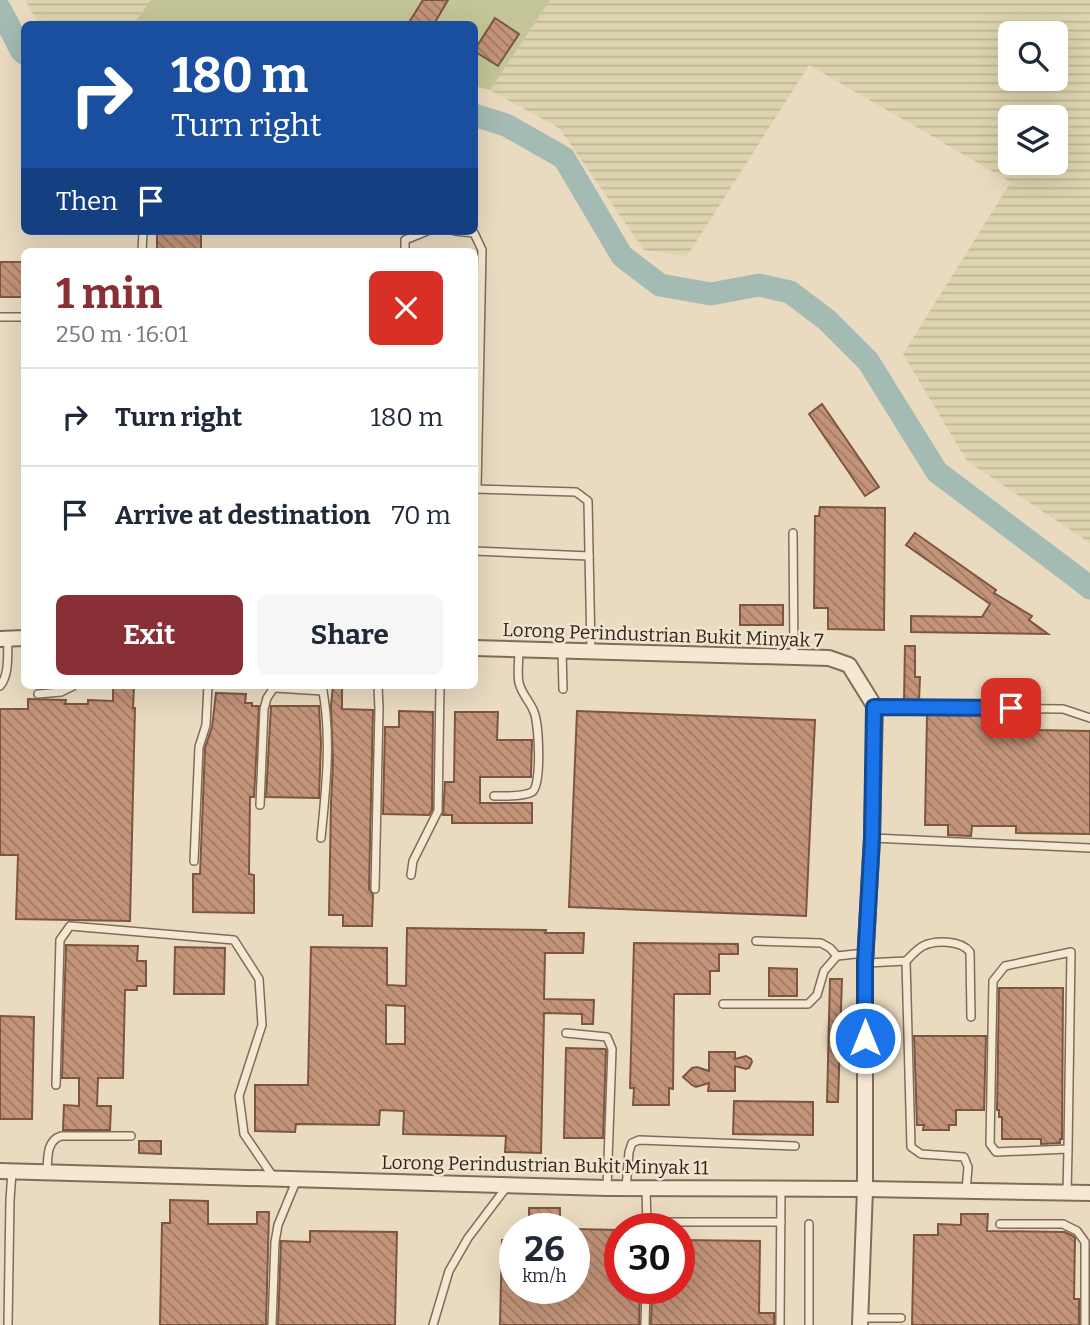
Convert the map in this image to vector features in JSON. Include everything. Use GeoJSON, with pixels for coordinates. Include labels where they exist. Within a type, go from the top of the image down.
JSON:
{"type":"FeatureCollection","features":[{"type":"Feature","properties":{"kind":"street","name":"Lorong Perindustrian Bukit Minyak 7"},"geometry":{"type":"LineString","coordinates":[[478,648],[829,658],[849,665],[874,707]]}},
{"type":"Feature","properties":{"kind":"street"},"geometry":{"type":"LineString","coordinates":[[860,1321],[865,1189],[865,958],[872,838],[874,707]]}},
{"type":"Feature","properties":{"kind":"street","name":"Lorong Perindustrian Bukit Minyak 11"},"geometry":{"type":"LineString","coordinates":[[6,1172],[607,1188],[1090,1193]]}},
{"type":"Feature","properties":{"kind":"lane"},"geometry":{"type":"LineString","coordinates":[[405,248],[405,240],[417,235]]}},
{"type":"Feature","properties":{"kind":"lane"},"geometry":{"type":"LineString","coordinates":[[475,235],[482,250],[478,409]]}},
{"type":"Feature","properties":{"kind":"lane"},"geometry":{"type":"LineString","coordinates":[[0,317],[21,317]]}},
{"type":"Feature","properties":{"kind":"lane"},"geometry":{"type":"LineString","coordinates":[[478,489],[576,492],[588,501],[591,651]]}},
{"type":"Feature","properties":{"kind":"lane"},"geometry":{"type":"LineString","coordinates":[[793,533],[794,657]]}},
{"type":"Feature","properties":{"kind":"lane"},"geometry":{"type":"LineString","coordinates":[[478,551],[589,556]]}},
{"type":"Feature","properties":{"kind":"lane"},"geometry":{"type":"LineString","coordinates":[[0,686],[5,681],[6,673],[4,638]]}},
{"type":"Feature","properties":{"kind":"lane"},"geometry":{"type":"LineString","coordinates":[[494,796],[530,794],[536,789],[538,781],[538,730],[534,712],[519,681],[519,649]]}},
{"type":"Feature","properties":{"kind":"lane"},"geometry":{"type":"LineString","coordinates":[[562,650],[563,689]]}},
{"type":"Feature","properties":{"kind":"lane"},"geometry":{"type":"LineString","coordinates":[[38,694],[67,689]]}},
{"type":"Feature","properties":{"kind":"lane"},"geometry":{"type":"LineString","coordinates":[[194,861],[199,747],[206,725],[208,689]]}},
{"type":"Feature","properties":{"kind":"lane"},"geometry":{"type":"LineString","coordinates":[[260,805],[264,709],[274,689]]}},
{"type":"Feature","properties":{"kind":"lane"},"geometry":{"type":"LineString","coordinates":[[321,838],[327,773],[327,714],[322,689]]}},
{"type":"Feature","properties":{"kind":"lane"},"geometry":{"type":"LineString","coordinates":[[375,889],[379,689]]}},
{"type":"Feature","properties":{"kind":"lane"},"geometry":{"type":"LineString","coordinates":[[411,875],[413,861],[438,811],[440,689]]}},
{"type":"Feature","properties":{"kind":"lane"},"geometry":{"type":"LineString","coordinates":[[874,707],[1063,709],[1090,718]]}},
{"type":"Feature","properties":{"kind":"lane"},"geometry":{"type":"LineString","coordinates":[[872,838],[1090,848]]}},
{"type":"Feature","properties":{"kind":"lane"},"geometry":{"type":"LineString","coordinates":[[56,1086],[60,940],[70,926],[233,940],[259,979],[262,1025],[239,1096],[244,1134],[274,1179]]}},
{"type":"Feature","properties":{"kind":"lane"},"geometry":{"type":"LineString","coordinates":[[756,941],[821,943],[837,956],[906,961]]}},
{"type":"Feature","properties":{"kind":"lane"},"geometry":{"type":"LineString","coordinates":[[966,1191],[968,1167],[964,1157],[921,1154],[911,1147],[906,961],[916,950],[925,945],[951,942],[965,946],[970,952],[971,1017]]}},
{"type":"Feature","properties":{"kind":"lane"},"geometry":{"type":"LineString","coordinates":[[1067,1193],[1068,1149],[1071,952],[1005,966],[993,981],[990,1144],[996,1152],[1068,1149]]}},
{"type":"Feature","properties":{"kind":"lane"},"geometry":{"type":"LineString","coordinates":[[723,1004],[808,1004],[817,995],[824,971],[837,956]]}},
{"type":"Feature","properties":{"kind":"lane"},"geometry":{"type":"LineString","coordinates":[[566,1033],[607,1037],[612,1049],[607,1188]]}},
{"type":"Feature","properties":{"kind":"lane"},"geometry":{"type":"LineString","coordinates":[[47,1173],[48,1153],[55,1138],[131,1136]]}},
{"type":"Feature","properties":{"kind":"lane"},"geometry":{"type":"LineString","coordinates":[[626,1188],[629,1152],[632,1143],[639,1140],[795,1146]]}},
{"type":"Feature","properties":{"kind":"lane"},"geometry":{"type":"LineString","coordinates":[[6,1172],[8,1325]]}},
{"type":"Feature","properties":{"kind":"lane"},"geometry":{"type":"LineString","coordinates":[[272,1325],[275,1242],[278,1225],[297,1179]]}},
{"type":"Feature","properties":{"kind":"lane"},"geometry":{"type":"LineString","coordinates":[[433,1325],[449,1271],[468,1238],[508,1185]]}},
{"type":"Feature","properties":{"kind":"lane"},"geometry":{"type":"LineString","coordinates":[[646,1188],[647,1213]]}},
{"type":"Feature","properties":{"kind":"lane"},"geometry":{"type":"LineString","coordinates":[[780,1325],[781,1188]]}},
{"type":"Feature","properties":{"kind":"lane"},"geometry":{"type":"LineString","coordinates":[[695,1224],[780,1222]]}},
{"type":"Feature","properties":{"kind":"lane"},"geometry":{"type":"LineString","coordinates":[[809,1224],[809,1325]]}},
{"type":"Feature","properties":{"kind":"lane"},"geometry":{"type":"LineString","coordinates":[[1000,1224],[1063,1224],[1077,1231],[1085,1242],[1086,1321]]}},
{"type":"Feature","properties":{"kind":"lane"},"geometry":{"type":"LineString","coordinates":[[645,1325],[646,1304]]}},
{"type":"Feature","properties":{"kind":"lane"},"geometry":{"type":"LineString","coordinates":[[860,1321],[901,1318]]}},
{"type":"Feature","properties":{"kind":"shaded area"},"geometry":{"type":"Polygon","coordinates":[[[25,0],[151,0],[135,21],[37,21],[25,0]]]}},
{"type":"Feature","properties":{"kind":"shaded area"},"geometry":{"type":"Polygon","coordinates":[[[550,0],[1090,0],[1090,543],[967,461],[903,354],[1011,182],[999,175],[1068,175],[1068,105],[998,105],[998,174],[809,65],[687,256],[644,250],[559,128],[490,90],[550,0]]]}},
{"type":"Feature","properties":{"kind":"green space"},"geometry":{"type":"Polygon","coordinates":[[[151,0],[550,0],[490,90],[478,87],[478,21],[135,21],[151,0]]]}},
{"type":"Feature","properties":{"kind":"building"},"geometry":{"type":"Polygon","coordinates":[[[423,0],[448,0],[436,21],[410,21],[423,0]]]}},
{"type":"Feature","properties":{"kind":"building"},"geometry":{"type":"Polygon","coordinates":[[[495,18],[519,34],[498,66],[478,54],[478,45],[495,18]]]}},
{"type":"Feature","properties":{"kind":"building"},"geometry":{"type":"Polygon","coordinates":[[[157,235],[201,235],[201,248],[157,248],[157,235]]]}},
{"type":"Feature","properties":{"kind":"building"},"geometry":{"type":"Polygon","coordinates":[[[0,262],[21,262],[21,297],[0,297],[0,262]]]}},
{"type":"Feature","properties":{"kind":"building"},"geometry":{"type":"Polygon","coordinates":[[[822,404],[879,487],[865,496],[809,414],[822,404]]]}},
{"type":"Feature","properties":{"kind":"building"},"geometry":{"type":"Polygon","coordinates":[[[820,507],[885,508],[884,630],[828,629],[828,608],[814,608],[815,516],[819,516],[820,507]]]}},
{"type":"Feature","properties":{"kind":"building"},"geometry":{"type":"Polygon","coordinates":[[[915,533],[996,590],[994,593],[1032,616],[1029,620],[1048,634],[911,632],[911,616],[982,617],[990,604],[906,545],[915,533]]]}},
{"type":"Feature","properties":{"kind":"building"},"geometry":{"type":"Polygon","coordinates":[[[740,605],[783,605],[783,625],[740,625],[740,605]]]}},
{"type":"Feature","properties":{"kind":"building"},"geometry":{"type":"Polygon","coordinates":[[[905,646],[915,646],[915,677],[920,677],[919,701],[904,701],[905,646]]]}},
{"type":"Feature","properties":{"kind":"building"},"geometry":{"type":"Polygon","coordinates":[[[113,689],[134,689],[130,921],[16,919],[18,855],[0,855],[0,709],[28,709],[28,699],[66,700],[65,704],[88,704],[88,700],[113,701],[113,689]]]}},
{"type":"Feature","properties":{"kind":"building"},"geometry":{"type":"Polygon","coordinates":[[[333,689],[342,689],[342,709],[373,710],[369,889],[373,895],[372,926],[343,926],[343,915],[329,915],[333,762],[333,689]]]}},
{"type":"Feature","properties":{"kind":"building"},"geometry":{"type":"Polygon","coordinates":[[[216,693],[246,694],[245,703],[259,706],[254,797],[250,797],[249,874],[254,875],[254,913],[193,912],[193,874],[200,874],[205,748],[212,727],[216,693]]]}},
{"type":"Feature","properties":{"kind":"building"},"geometry":{"type":"Polygon","coordinates":[[[271,706],[319,706],[319,798],[266,797],[271,706]]]}},
{"type":"Feature","properties":{"kind":"building"},"geometry":{"type":"Polygon","coordinates":[[[399,711],[433,712],[432,810],[429,815],[383,814],[385,727],[399,727],[399,711]]]}},
{"type":"Feature","properties":{"kind":"building"},"geometry":{"type":"Polygon","coordinates":[[[577,711],[815,720],[806,916],[569,907],[577,711]]]}},
{"type":"Feature","properties":{"kind":"building"},"geometry":{"type":"Polygon","coordinates":[[[455,712],[498,712],[497,740],[532,740],[531,777],[480,777],[480,803],[532,803],[532,823],[452,823],[452,815],[443,815],[445,782],[454,782],[455,712]]]}},
{"type":"Feature","properties":{"kind":"building"},"geometry":{"type":"Polygon","coordinates":[[[927,714],[1036,715],[1035,730],[1090,731],[1090,834],[1016,833],[1016,826],[972,826],[971,836],[948,835],[948,825],[925,825],[927,714]]]}},
{"type":"Feature","properties":{"kind":"building"},"geometry":{"type":"Polygon","coordinates":[[[407,928],[584,933],[583,953],[545,953],[544,999],[594,1000],[593,1024],[582,1024],[582,1014],[544,1013],[541,1153],[505,1152],[506,1136],[403,1134],[404,1111],[380,1110],[379,1125],[296,1124],[295,1132],[255,1131],[255,1085],[308,1085],[311,947],[387,948],[387,985],[406,986],[407,928]],[[386,1005],[386,1044],[405,1044],[405,1006],[386,1005]]]}},
{"type":"Feature","properties":{"kind":"building"},"geometry":{"type":"Polygon","coordinates":[[[634,943],[738,944],[738,954],[719,954],[719,971],[710,971],[710,994],[674,994],[673,1089],[669,1088],[669,1105],[633,1105],[634,1088],[630,1088],[634,943]]]}},
{"type":"Feature","properties":{"kind":"building"},"geometry":{"type":"Polygon","coordinates":[[[66,945],[138,946],[137,961],[146,961],[146,986],[137,986],[137,990],[125,990],[123,1078],[98,1078],[97,1106],[111,1106],[110,1130],[63,1130],[64,1105],[79,1106],[79,1078],[62,1078],[66,945]]]}},
{"type":"Feature","properties":{"kind":"building"},"geometry":{"type":"Polygon","coordinates":[[[175,947],[225,948],[224,994],[174,994],[175,947]]]}},
{"type":"Feature","properties":{"kind":"building"},"geometry":{"type":"Polygon","coordinates":[[[769,968],[797,969],[797,996],[769,996],[769,968]]]}},
{"type":"Feature","properties":{"kind":"building"},"geometry":{"type":"Polygon","coordinates":[[[830,979],[842,979],[838,1102],[827,1102],[830,979]]]}},
{"type":"Feature","properties":{"kind":"building"},"geometry":{"type":"Polygon","coordinates":[[[999,988],[1063,988],[1060,1143],[1041,1144],[1041,1139],[1002,1139],[1002,1117],[999,1117],[997,1110],[999,988]]]}},
{"type":"Feature","properties":{"kind":"building"},"geometry":{"type":"Polygon","coordinates":[[[0,1016],[34,1017],[32,1119],[0,1119],[0,1016]]]}},
{"type":"Feature","properties":{"kind":"building"},"geometry":{"type":"Polygon","coordinates":[[[914,1036],[986,1036],[984,1110],[956,1110],[956,1125],[949,1125],[949,1130],[923,1130],[924,1125],[917,1125],[914,1036]]]}},
{"type":"Feature","properties":{"kind":"building"},"geometry":{"type":"Polygon","coordinates":[[[566,1048],[606,1050],[603,1138],[564,1138],[566,1048]]]}},
{"type":"Feature","properties":{"kind":"building"},"geometry":{"type":"Polygon","coordinates":[[[709,1052],[735,1052],[735,1059],[746,1056],[751,1059],[749,1068],[735,1066],[735,1091],[708,1091],[709,1083],[696,1087],[683,1077],[692,1068],[709,1071],[709,1052]]]}},
{"type":"Feature","properties":{"kind":"building"},"geometry":{"type":"Polygon","coordinates":[[[734,1101],[813,1102],[813,1135],[733,1134],[734,1101]]]}},
{"type":"Feature","properties":{"kind":"building"},"geometry":{"type":"Polygon","coordinates":[[[139,1141],[161,1141],[161,1154],[139,1153],[139,1141]]]}},
{"type":"Feature","properties":{"kind":"building"},"geometry":{"type":"Polygon","coordinates":[[[170,1200],[208,1201],[208,1224],[257,1224],[257,1212],[269,1212],[266,1325],[160,1325],[162,1223],[170,1223],[170,1200]]]}},
{"type":"Feature","properties":{"kind":"building"},"geometry":{"type":"Polygon","coordinates":[[[529,1208],[560,1208],[560,1213],[529,1213],[529,1208]]]}},
{"type":"Feature","properties":{"kind":"building"},"geometry":{"type":"Polygon","coordinates":[[[961,1214],[988,1214],[987,1231],[1065,1232],[1073,1236],[1074,1299],[1079,1299],[1079,1325],[912,1325],[914,1235],[938,1235],[938,1224],[961,1225],[961,1214]]]}},
{"type":"Feature","properties":{"kind":"building"},"geometry":{"type":"Polygon","coordinates":[[[590,1229],[604,1230],[604,1304],[640,1304],[639,1325],[500,1325],[500,1304],[590,1304],[590,1229]]]}},
{"type":"Feature","properties":{"kind":"building"},"geometry":{"type":"Polygon","coordinates":[[[310,1231],[397,1232],[395,1325],[278,1325],[281,1241],[310,1242],[310,1231]]]}},
{"type":"Feature","properties":{"kind":"building"},"geometry":{"type":"Polygon","coordinates":[[[695,1240],[760,1241],[759,1313],[774,1313],[774,1325],[651,1325],[652,1304],[695,1304],[695,1240]]]}},
{"type":"Feature","properties":{"kind":"waterway"},"geometry":{"type":"LineString","coordinates":[[0,9],[21,50]]}},
{"type":"Feature","properties":{"kind":"waterway"},"geometry":{"type":"LineString","coordinates":[[478,116],[506,125],[564,158],[622,256],[660,285],[711,294],[759,285],[790,292],[827,320],[868,361],[937,472],[1090,588]]}},
{"type":"Feature","properties":{"kind":"route"},"geometry":{"type":"LineString","coordinates":[[865,1038],[874,707],[1011,708]]}}]}
